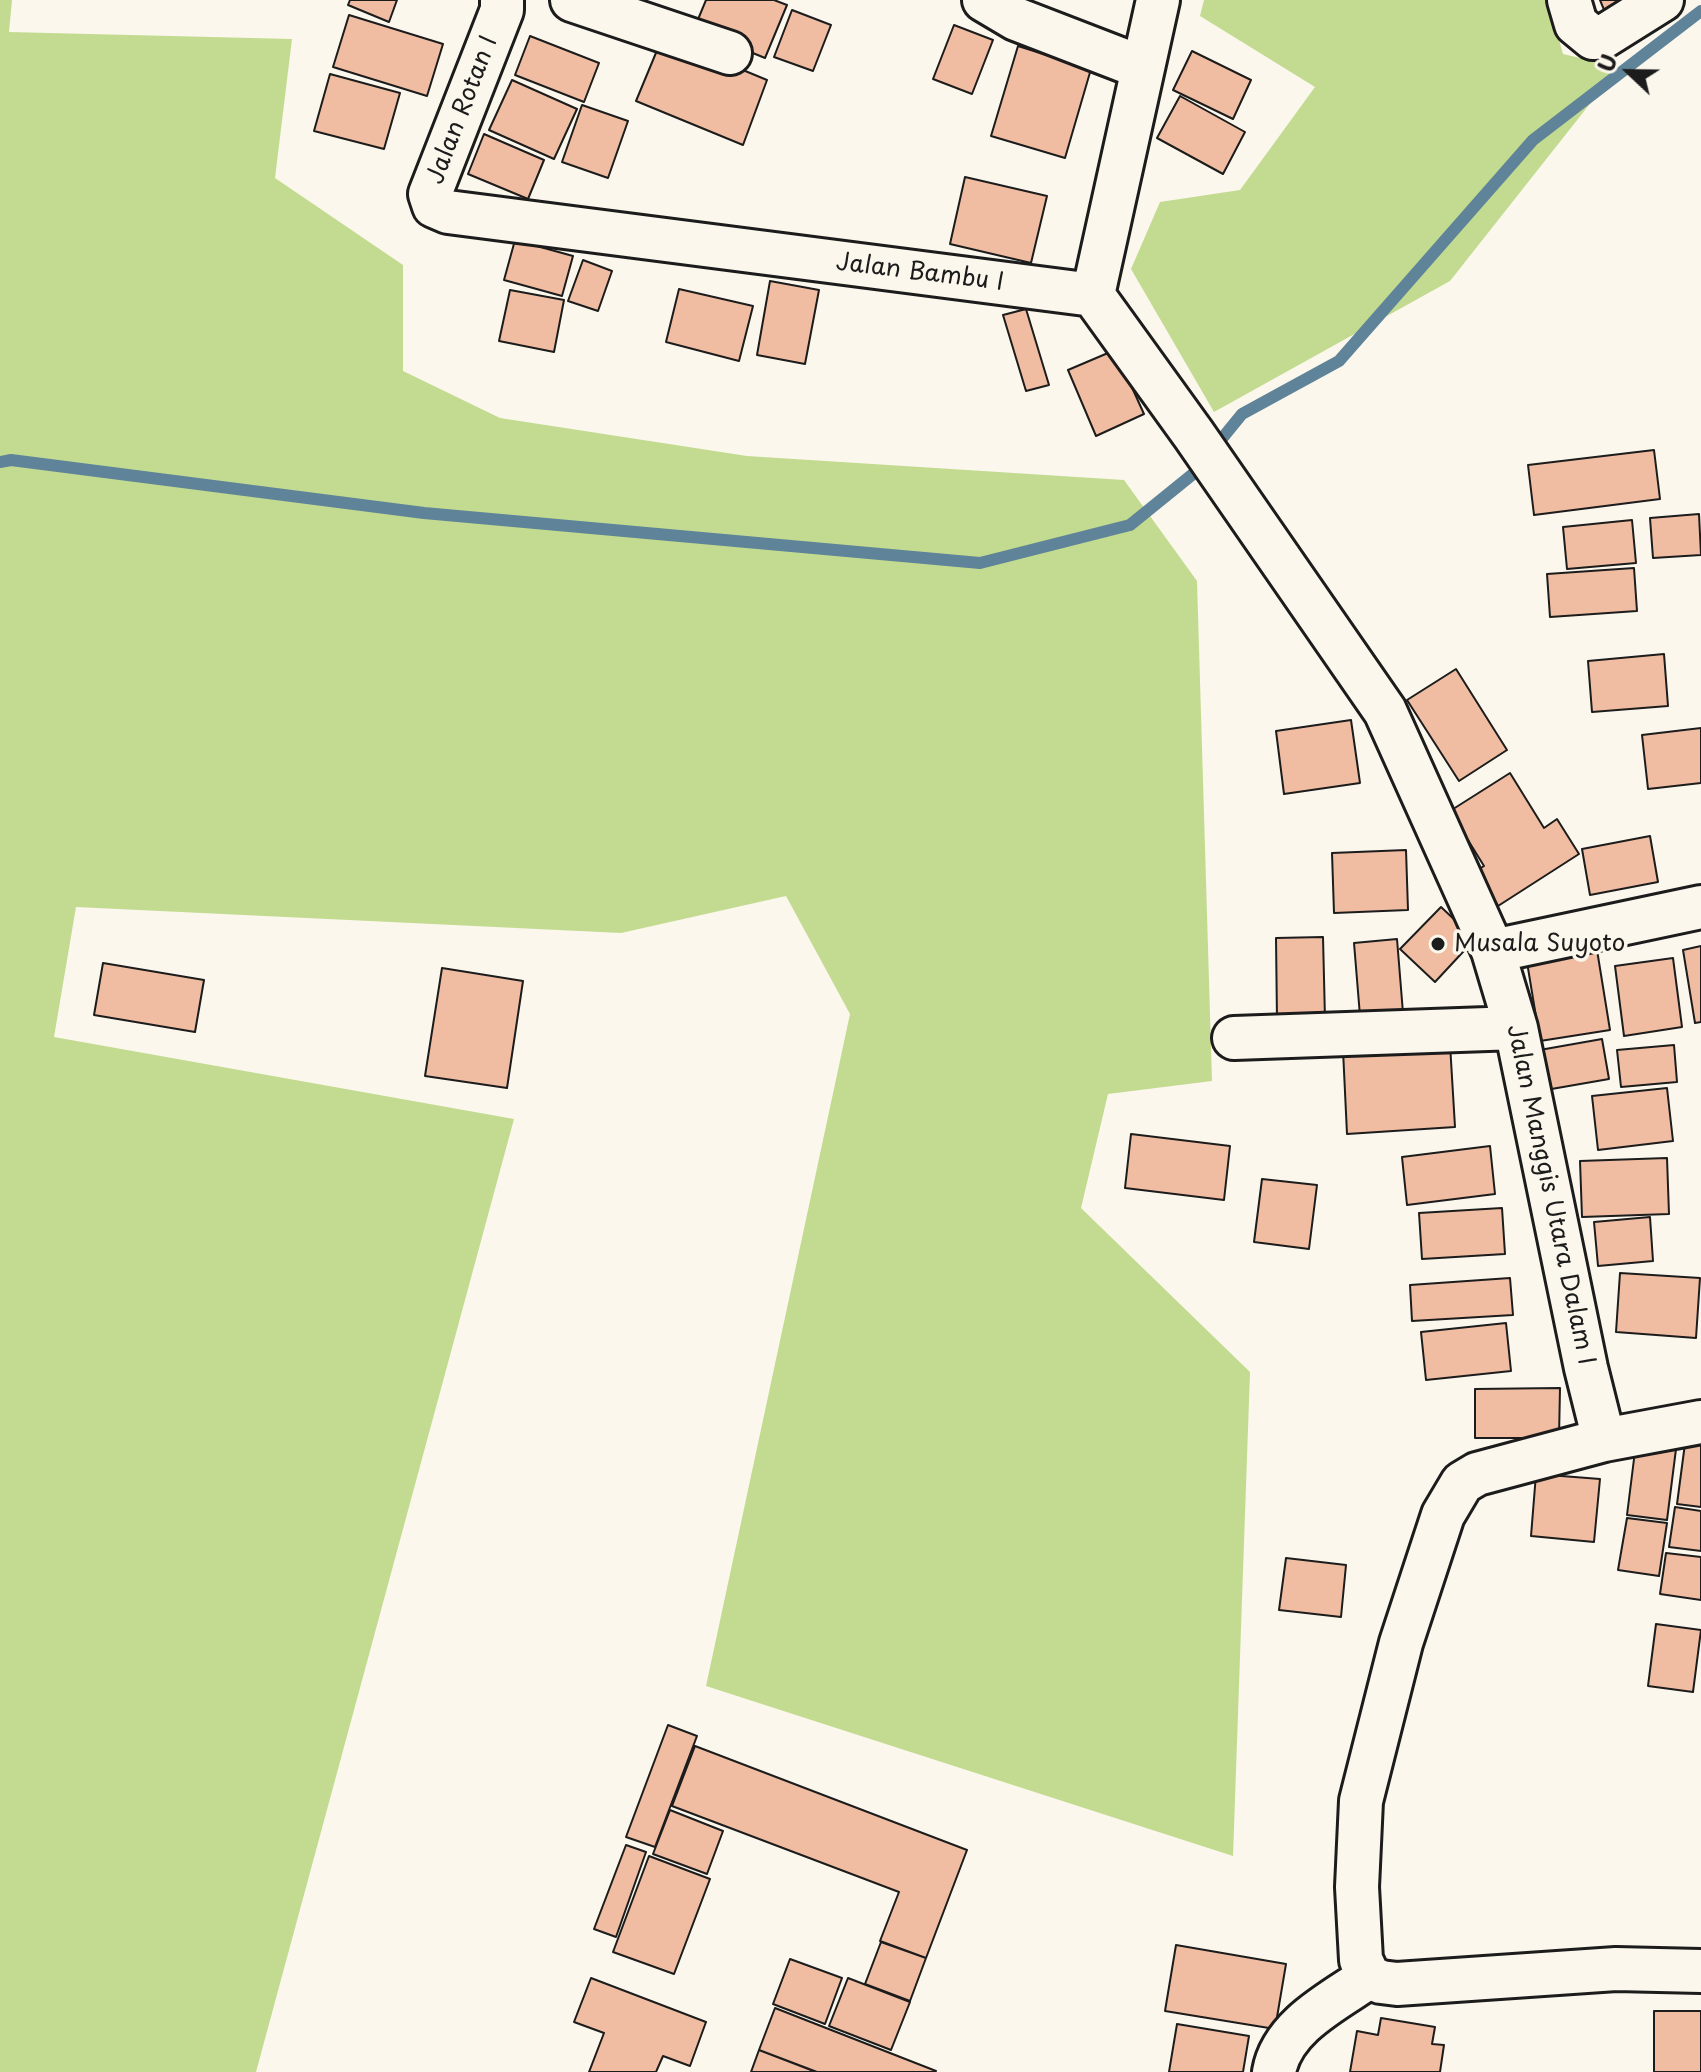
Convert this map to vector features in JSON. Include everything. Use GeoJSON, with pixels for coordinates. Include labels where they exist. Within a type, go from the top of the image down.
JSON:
{"type":"FeatureCollection","features":[{"type":"Feature","properties":{"kind":"street"},"geometry":{"type":"LineString","coordinates":[[572,0],[730,53]]}},
{"type":"Feature","properties":{"kind":"street"},"geometry":{"type":"LineString","coordinates":[[984,0],[1016,19],[1143,68]]}},
{"type":"Feature","properties":{"kind":"street"},"geometry":{"type":"LineString","coordinates":[[1093,295],[1158,0]]}},
{"type":"Feature","properties":{"kind":"street"},"geometry":{"type":"LineString","coordinates":[[1569,0],[1576,24],[1593,38],[1603,37],[1662,0]]}},
{"type":"Feature","properties":{"kind":"street","name":"Jalan Rotan I"},"geometry":{"type":"LineString","coordinates":[[448,212],[434,206],[430,194],[493,3]]}},
{"type":"Feature","properties":{"kind":"street","name":"Jalan Bambu I"},"geometry":{"type":"LineString","coordinates":[[448,212],[1093,295]]}},
{"type":"Feature","properties":{"kind":"street","name":"Jalan Manggis Utara Dalam I"},"geometry":{"type":"LineString","coordinates":[[1093,295],[1385,711],[1493,951],[1516,1028],[1586,1368],[1604,1440]]}},
{"type":"Feature","properties":{"kind":"street"},"geometry":{"type":"LineString","coordinates":[[1493,951],[1701,907]]}},
{"type":"Feature","properties":{"kind":"street"},"geometry":{"type":"LineString","coordinates":[[1234,1038],[1516,1028]]}},
{"type":"Feature","properties":{"kind":"street"},"geometry":{"type":"LineString","coordinates":[[1701,1422],[1604,1440],[1477,1474],[1462,1483],[1443,1515],[1401,1643],[1361,1801],[1357,1887],[1361,1960],[1369,1977],[1381,1982],[1397,1984],[1616,1969],[1701,1971]]}},
{"type":"Feature","properties":{"kind":"street"},"geometry":{"type":"LineString","coordinates":[[1274,2072],[1282,2048],[1306,2021],[1369,1977]]}},
{"type":"Feature","properties":{"kind":"green space"},"geometry":{"type":"Polygon","coordinates":[[[0,0],[12,0],[9,32],[292,39],[275,178],[403,265],[403,371],[500,418],[747,456],[1124,480],[1197,581],[1212,1081],[1108,1094],[1081,1208],[1250,1372],[1233,1856],[706,1686],[850,1014],[786,896],[621,933],[76,907],[54,1037],[514,1119],[256,2072],[0,2072],[0,0]]]}},
{"type":"Feature","properties":{"kind":"green space"},"geometry":{"type":"Polygon","coordinates":[[[1204,0],[1548,0],[1563,54],[1619,67],[1450,281],[1214,412],[1131,269],[1160,202],[1240,190],[1315,87],[1200,16],[1204,0]]]}},
{"type":"Feature","properties":{"kind":"building"},"geometry":{"type":"Polygon","coordinates":[[[350,0],[397,0],[389,22],[348,5],[350,0]]]}},
{"type":"Feature","properties":{"kind":"building"},"geometry":{"type":"Polygon","coordinates":[[[706,0],[774,0],[787,5],[765,58],[694,29],[706,0]]]}},
{"type":"Feature","properties":{"kind":"building"},"geometry":{"type":"Polygon","coordinates":[[[1600,0],[1631,0],[1607,17],[1600,0]]]}},
{"type":"Feature","properties":{"kind":"building"},"geometry":{"type":"Polygon","coordinates":[[[792,10],[831,25],[813,71],[774,57],[792,10]]]}},
{"type":"Feature","properties":{"kind":"building"},"geometry":{"type":"Polygon","coordinates":[[[349,15],[443,44],[427,96],[333,67],[349,15]]]}},
{"type":"Feature","properties":{"kind":"building"},"geometry":{"type":"Polygon","coordinates":[[[954,25],[993,40],[972,94],[933,79],[954,25]]]}},
{"type":"Feature","properties":{"kind":"building"},"geometry":{"type":"Polygon","coordinates":[[[530,36],[599,63],[584,102],[515,75],[530,36]]]}},
{"type":"Feature","properties":{"kind":"building"},"geometry":{"type":"Polygon","coordinates":[[[1018,46],[1091,69],[1065,158],[991,136],[1018,46]]]}},
{"type":"Feature","properties":{"kind":"building"},"geometry":{"type":"Polygon","coordinates":[[[658,48],[697,51],[767,80],[743,145],[636,101],[658,48]]]}},
{"type":"Feature","properties":{"kind":"building"},"geometry":{"type":"Polygon","coordinates":[[[1192,51],[1251,80],[1233,119],[1173,90],[1192,51]]]}},
{"type":"Feature","properties":{"kind":"building"},"geometry":{"type":"Polygon","coordinates":[[[330,74],[400,93],[384,149],[314,131],[330,74]]]}},
{"type":"Feature","properties":{"kind":"building"},"geometry":{"type":"Polygon","coordinates":[[[512,80],[577,109],[554,159],[489,130],[512,80]]]}},
{"type":"Feature","properties":{"kind":"building"},"geometry":{"type":"Polygon","coordinates":[[[1180,96],[1245,132],[1223,174],[1157,138],[1180,96]]]}},
{"type":"Feature","properties":{"kind":"building"},"geometry":{"type":"Polygon","coordinates":[[[582,105],[628,121],[608,178],[562,162],[582,105]]]}},
{"type":"Feature","properties":{"kind":"building"},"geometry":{"type":"Polygon","coordinates":[[[484,134],[544,160],[528,199],[468,174],[484,134]]]}},
{"type":"Feature","properties":{"kind":"building"},"geometry":{"type":"Polygon","coordinates":[[[965,177],[1047,196],[1031,263],[950,244],[965,177]]]}},
{"type":"Feature","properties":{"kind":"building"},"geometry":{"type":"Polygon","coordinates":[[[515,240],[573,256],[562,296],[504,280],[515,240]]]}},
{"type":"Feature","properties":{"kind":"building"},"geometry":{"type":"Polygon","coordinates":[[[583,260],[612,271],[598,311],[568,301],[583,260]]]}},
{"type":"Feature","properties":{"kind":"building"},"geometry":{"type":"Polygon","coordinates":[[[770,281],[819,290],[805,364],[757,355],[770,281]]]}},
{"type":"Feature","properties":{"kind":"building"},"geometry":{"type":"Polygon","coordinates":[[[679,289],[753,306],[739,361],[666,342],[679,289]]]}},
{"type":"Feature","properties":{"kind":"building"},"geometry":{"type":"Polygon","coordinates":[[[510,290],[564,300],[554,352],[499,341],[510,290]]]}},
{"type":"Feature","properties":{"kind":"building"},"geometry":{"type":"Polygon","coordinates":[[[1026,309],[1049,385],[1026,391],[1003,315],[1026,309]]]}},
{"type":"Feature","properties":{"kind":"building"},"geometry":{"type":"Polygon","coordinates":[[[1115,350],[1144,414],[1096,436],[1068,370],[1115,350]]]}},
{"type":"Feature","properties":{"kind":"building"},"geometry":{"type":"Polygon","coordinates":[[[1654,450],[1660,499],[1534,515],[1528,465],[1654,450]]]}},
{"type":"Feature","properties":{"kind":"building"},"geometry":{"type":"Polygon","coordinates":[[[1699,514],[1701,555],[1653,558],[1650,518],[1699,514]]]}},
{"type":"Feature","properties":{"kind":"building"},"geometry":{"type":"Polygon","coordinates":[[[1632,520],[1636,563],[1567,569],[1563,527],[1632,520]]]}},
{"type":"Feature","properties":{"kind":"building"},"geometry":{"type":"Polygon","coordinates":[[[1634,568],[1637,611],[1550,617],[1547,574],[1634,568]]]}},
{"type":"Feature","properties":{"kind":"building"},"geometry":{"type":"Polygon","coordinates":[[[1664,654],[1668,706],[1592,712],[1588,661],[1664,654]]]}},
{"type":"Feature","properties":{"kind":"building"},"geometry":{"type":"Polygon","coordinates":[[[1456,669],[1507,750],[1459,781],[1407,700],[1456,669]]]}},
{"type":"Feature","properties":{"kind":"building"},"geometry":{"type":"Polygon","coordinates":[[[1351,720],[1360,783],[1284,794],[1276,731],[1351,720]]]}},
{"type":"Feature","properties":{"kind":"building"},"geometry":{"type":"Polygon","coordinates":[[[1701,728],[1701,783],[1648,789],[1642,735],[1701,728]]]}},
{"type":"Feature","properties":{"kind":"building"},"geometry":{"type":"Polygon","coordinates":[[[1510,773],[1544,828],[1557,819],[1579,854],[1498,906],[1476,871],[1484,866],[1450,811],[1510,773]]]}},
{"type":"Feature","properties":{"kind":"building"},"geometry":{"type":"Polygon","coordinates":[[[1650,836],[1658,882],[1590,895],[1582,849],[1650,836]]]}},
{"type":"Feature","properties":{"kind":"building"},"geometry":{"type":"Polygon","coordinates":[[[1406,850],[1408,910],[1334,913],[1332,853],[1406,850]]]}},
{"type":"Feature","properties":{"kind":"building","name":"Musala Suyoto"},"geometry":{"type":"Polygon","coordinates":[[[1441,907],[1475,939],[1435,982],[1400,949],[1441,907]]]}},
{"type":"Feature","properties":{"kind":"building"},"geometry":{"type":"Polygon","coordinates":[[[1323,937],[1325,1019],[1277,1020],[1276,938],[1323,937]]]}},
{"type":"Feature","properties":{"kind":"building"},"geometry":{"type":"Polygon","coordinates":[[[1397,939],[1403,1013],[1360,1016],[1354,943],[1397,939]]]}},
{"type":"Feature","properties":{"kind":"building"},"geometry":{"type":"Polygon","coordinates":[[[1701,946],[1701,1022],[1695,1023],[1683,950],[1701,946]]]}},
{"type":"Feature","properties":{"kind":"building"},"geometry":{"type":"Polygon","coordinates":[[[1597,950],[1610,1030],[1540,1041],[1527,962],[1597,950]]]}},
{"type":"Feature","properties":{"kind":"building"},"geometry":{"type":"Polygon","coordinates":[[[1673,958],[1682,1027],[1624,1036],[1615,966],[1673,958]]]}},
{"type":"Feature","properties":{"kind":"building"},"geometry":{"type":"Polygon","coordinates":[[[103,963],[204,980],[195,1032],[94,1015],[103,963]]]}},
{"type":"Feature","properties":{"kind":"building"},"geometry":{"type":"Polygon","coordinates":[[[442,968],[523,981],[507,1088],[425,1076],[442,968]]]}},
{"type":"Feature","properties":{"kind":"building"},"geometry":{"type":"Polygon","coordinates":[[[1602,1039],[1609,1079],[1540,1091],[1534,1051],[1602,1039]]]}},
{"type":"Feature","properties":{"kind":"building"},"geometry":{"type":"Polygon","coordinates":[[[1450,1044],[1455,1127],[1347,1134],[1343,1050],[1450,1044]]]}},
{"type":"Feature","properties":{"kind":"building"},"geometry":{"type":"Polygon","coordinates":[[[1674,1045],[1677,1082],[1621,1087],[1617,1050],[1674,1045]]]}},
{"type":"Feature","properties":{"kind":"building"},"geometry":{"type":"Polygon","coordinates":[[[1667,1088],[1673,1141],[1598,1150],[1592,1096],[1667,1088]]]}},
{"type":"Feature","properties":{"kind":"building"},"geometry":{"type":"Polygon","coordinates":[[[1131,1134],[1230,1146],[1224,1200],[1125,1188],[1131,1134]]]}},
{"type":"Feature","properties":{"kind":"building"},"geometry":{"type":"Polygon","coordinates":[[[1490,1146],[1495,1194],[1407,1205],[1402,1157],[1490,1146]]]}},
{"type":"Feature","properties":{"kind":"building"},"geometry":{"type":"Polygon","coordinates":[[[1667,1158],[1669,1214],[1582,1217],[1580,1161],[1667,1158]]]}},
{"type":"Feature","properties":{"kind":"building"},"geometry":{"type":"Polygon","coordinates":[[[1262,1179],[1317,1185],[1309,1249],[1254,1242],[1262,1179]]]}},
{"type":"Feature","properties":{"kind":"building"},"geometry":{"type":"Polygon","coordinates":[[[1502,1208],[1505,1254],[1422,1259],[1419,1213],[1502,1208]]]}},
{"type":"Feature","properties":{"kind":"building"},"geometry":{"type":"Polygon","coordinates":[[[1650,1217],[1653,1261],[1598,1266],[1594,1222],[1650,1217]]]}},
{"type":"Feature","properties":{"kind":"building"},"geometry":{"type":"Polygon","coordinates":[[[1620,1273],[1700,1278],[1696,1338],[1616,1332],[1620,1273]]]}},
{"type":"Feature","properties":{"kind":"building"},"geometry":{"type":"Polygon","coordinates":[[[1510,1278],[1513,1315],[1412,1321],[1410,1285],[1510,1278]]]}},
{"type":"Feature","properties":{"kind":"building"},"geometry":{"type":"Polygon","coordinates":[[[1506,1323],[1511,1371],[1426,1380],[1421,1332],[1506,1323]]]}},
{"type":"Feature","properties":{"kind":"building"},"geometry":{"type":"Polygon","coordinates":[[[1560,1388],[1559,1438],[1475,1438],[1475,1389],[1560,1388]]]}},
{"type":"Feature","properties":{"kind":"building"},"geometry":{"type":"Polygon","coordinates":[[[1686,1436],[1701,1437],[1701,1507],[1677,1504],[1686,1436]]]}},
{"type":"Feature","properties":{"kind":"building"},"geometry":{"type":"Polygon","coordinates":[[[1636,1443],[1676,1449],[1667,1520],[1627,1515],[1636,1443]]]}},
{"type":"Feature","properties":{"kind":"building"},"geometry":{"type":"Polygon","coordinates":[[[1536,1474],[1600,1479],[1594,1542],[1531,1536],[1536,1474]]]}},
{"type":"Feature","properties":{"kind":"building"},"geometry":{"type":"Polygon","coordinates":[[[1675,1507],[1701,1511],[1701,1551],[1669,1547],[1675,1507]]]}},
{"type":"Feature","properties":{"kind":"building"},"geometry":{"type":"Polygon","coordinates":[[[1627,1518],[1667,1523],[1659,1576],[1618,1570],[1627,1518]]]}},
{"type":"Feature","properties":{"kind":"building"},"geometry":{"type":"Polygon","coordinates":[[[1666,1553],[1701,1557],[1701,1600],[1660,1594],[1666,1553]]]}},
{"type":"Feature","properties":{"kind":"building"},"geometry":{"type":"Polygon","coordinates":[[[1286,1558],[1346,1565],[1341,1617],[1279,1610],[1286,1558]]]}},
{"type":"Feature","properties":{"kind":"building"},"geometry":{"type":"Polygon","coordinates":[[[1656,1624],[1701,1630],[1693,1692],[1648,1686],[1656,1624]]]}},
{"type":"Feature","properties":{"kind":"building"},"geometry":{"type":"Polygon","coordinates":[[[668,1725],[697,1736],[655,1847],[626,1837],[668,1725]]]}},
{"type":"Feature","properties":{"kind":"building"},"geometry":{"type":"Polygon","coordinates":[[[695,1746],[967,1850],[926,1958],[880,1941],[899,1892],[672,1806],[695,1746]]]}},
{"type":"Feature","properties":{"kind":"building"},"geometry":{"type":"Polygon","coordinates":[[[670,1810],[723,1831],[707,1874],[653,1854],[670,1810]]]}},
{"type":"Feature","properties":{"kind":"building"},"geometry":{"type":"Polygon","coordinates":[[[626,1845],[646,1852],[616,1937],[594,1929],[626,1845]]]}},
{"type":"Feature","properties":{"kind":"building"},"geometry":{"type":"Polygon","coordinates":[[[649,1856],[710,1879],[674,1974],[613,1952],[649,1856]]]}},
{"type":"Feature","properties":{"kind":"building"},"geometry":{"type":"Polygon","coordinates":[[[881,1942],[926,1958],[910,2001],[865,1984],[881,1942]]]}},
{"type":"Feature","properties":{"kind":"building"},"geometry":{"type":"Polygon","coordinates":[[[1176,1945],[1286,1964],[1275,2029],[1165,2011],[1176,1945]]]}},
{"type":"Feature","properties":{"kind":"building"},"geometry":{"type":"Polygon","coordinates":[[[790,1959],[842,1978],[825,2024],[773,2004],[790,1959]]]}},
{"type":"Feature","properties":{"kind":"building"},"geometry":{"type":"Polygon","coordinates":[[[591,1978],[706,2022],[690,2066],[663,2056],[656,2072],[589,2072],[604,2033],[574,2022],[591,1978]]]}},
{"type":"Feature","properties":{"kind":"building"},"geometry":{"type":"Polygon","coordinates":[[[848,1978],[910,2002],[891,2050],[829,2026],[848,1978]]]}},
{"type":"Feature","properties":{"kind":"building"},"geometry":{"type":"Polygon","coordinates":[[[775,2008],[936,2071],[817,2072],[759,2050],[775,2008]]]}},
{"type":"Feature","properties":{"kind":"building"},"geometry":{"type":"Polygon","coordinates":[[[1654,2011],[1701,2011],[1701,2072],[1654,2072],[1654,2011]]]}},
{"type":"Feature","properties":{"kind":"building"},"geometry":{"type":"Polygon","coordinates":[[[1381,2018],[1435,2027],[1432,2044],[1444,2045],[1440,2072],[1350,2072],[1357,2031],[1378,2035],[1381,2018]]]}},
{"type":"Feature","properties":{"kind":"building"},"geometry":{"type":"Polygon","coordinates":[[[1177,2024],[1249,2036],[1243,2072],[1169,2072],[1177,2024]]]}},
{"type":"Feature","properties":{"kind":"building"},"geometry":{"type":"Polygon","coordinates":[[[759,2050],[816,2072],[751,2072],[759,2050]]]}},
{"type":"Feature","properties":{"kind":"waterway"},"geometry":{"type":"LineString","coordinates":[[0,462],[11,460],[424,513],[980,563],[1130,525],[1193,474],[1242,414],[1339,361],[1533,140],[1701,11]]}},
{"type":"Feature","properties":{"kind":"place","name":"Musala Suyoto"},"geometry":{"type":"Point","coordinates":[1438,944]}}]}
